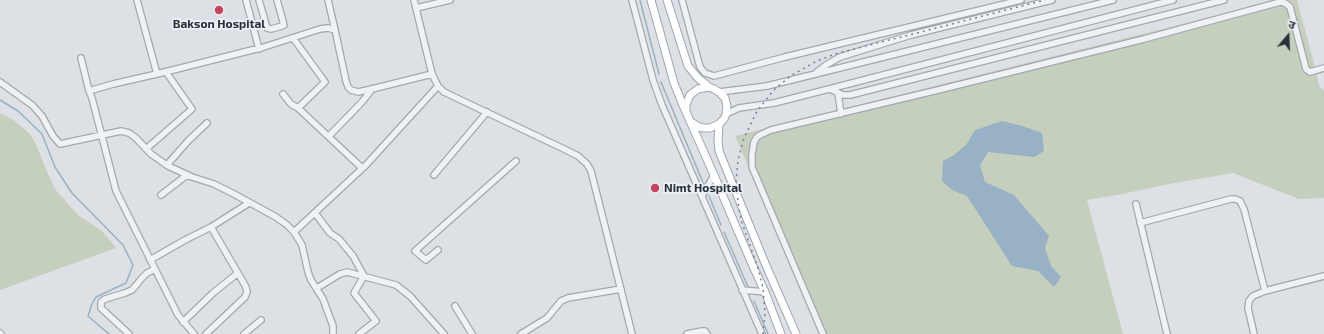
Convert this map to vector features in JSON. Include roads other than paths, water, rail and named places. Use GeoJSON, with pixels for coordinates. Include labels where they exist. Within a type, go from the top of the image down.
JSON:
{"type":"FeatureCollection","features":[{"type":"Feature","properties":{"kind":"main road"},"geometry":{"type":"LineString","coordinates":[[652,0],[674,83],[765,292],[781,334]]}},
{"type":"Feature","properties":{"kind":"main road"},"geometry":{"type":"LineString","coordinates":[[666,0],[688,66],[698,78],[709,87],[720,92],[725,98],[727,106],[724,119],[715,127],[704,128],[690,121]]}},
{"type":"Feature","properties":{"kind":"main road"},"geometry":{"type":"LineString","coordinates":[[686,111],[686,106],[690,96],[698,89],[709,87]]}},
{"type":"Feature","properties":{"kind":"main road"},"geometry":{"type":"LineString","coordinates":[[719,124],[719,151],[796,334]]}},
{"type":"Feature","properties":{"kind":"street"},"geometry":{"type":"LineString","coordinates":[[137,0],[158,74]]}},
{"type":"Feature","properties":{"kind":"street"},"geometry":{"type":"LineString","coordinates":[[246,0],[259,49]]}},
{"type":"Feature","properties":{"kind":"street"},"geometry":{"type":"LineString","coordinates":[[259,0],[267,28],[271,30],[284,25],[277,0]]}},
{"type":"Feature","properties":{"kind":"street"},"geometry":{"type":"LineString","coordinates":[[328,0],[346,81],[348,87],[352,90],[358,92],[372,90],[432,74]]}},
{"type":"Feature","properties":{"kind":"street"},"geometry":{"type":"LineString","coordinates":[[414,0],[432,74],[438,86],[449,94],[578,156],[587,164],[591,171],[632,334]]}},
{"type":"Feature","properties":{"kind":"street"},"geometry":{"type":"LineString","coordinates":[[416,8],[450,0]]}},
{"type":"Feature","properties":{"kind":"street"},"geometry":{"type":"LineString","coordinates":[[632,0],[653,80],[762,334]]}},
{"type":"Feature","properties":{"kind":"street"},"geometry":{"type":"LineString","coordinates":[[682,0],[700,67],[705,73],[714,76],[1022,0]]}},
{"type":"Feature","properties":{"kind":"street"},"geometry":{"type":"LineString","coordinates":[[816,73],[840,57],[911,35],[1052,0]]}},
{"type":"Feature","properties":{"kind":"street"},"geometry":{"type":"LineString","coordinates":[[720,92],[767,86],[1113,0]]}},
{"type":"Feature","properties":{"kind":"street"},"geometry":{"type":"LineString","coordinates":[[726,114],[739,108],[774,103],[1173,0]]}},
{"type":"Feature","properties":{"kind":"street"},"geometry":{"type":"LineString","coordinates":[[829,89],[838,93],[850,95],[1224,0]]}},
{"type":"Feature","properties":{"kind":"street"},"geometry":{"type":"LineString","coordinates":[[823,334],[752,168],[752,154],[755,139],[760,135],[772,130],[1144,39],[1280,2],[1285,3],[1290,7],[1306,69],[1310,72],[1324,68]]}},
{"type":"Feature","properties":{"kind":"street"},"geometry":{"type":"LineString","coordinates":[[89,91],[259,49],[320,29],[328,28],[335,30]]}},
{"type":"Feature","properties":{"kind":"street"},"geometry":{"type":"LineString","coordinates":[[293,38],[325,82],[298,108]]}},
{"type":"Feature","properties":{"kind":"street"},"geometry":{"type":"LineString","coordinates":[[82,58],[89,91],[116,192],[178,315],[194,334]]}},
{"type":"Feature","properties":{"kind":"street"},"geometry":{"type":"LineString","coordinates":[[146,149],[192,109],[166,72]]}},
{"type":"Feature","properties":{"kind":"street"},"geometry":{"type":"LineString","coordinates":[[0,82],[32,105],[42,116],[53,136],[60,144],[121,131],[129,133],[136,138],[151,154],[167,165],[214,184],[287,225],[294,232],[302,245],[308,272],[311,280],[323,299],[333,326],[333,334]]}},
{"type":"Feature","properties":{"kind":"street"},"geometry":{"type":"LineString","coordinates":[[294,232],[362,168],[438,86]]}},
{"type":"Feature","properties":{"kind":"street"},"geometry":{"type":"LineString","coordinates":[[329,136],[372,90]]}},
{"type":"Feature","properties":{"kind":"street"},"geometry":{"type":"LineString","coordinates":[[838,93],[841,114]]}},
{"type":"Feature","properties":{"kind":"street"},"geometry":{"type":"LineString","coordinates":[[283,94],[291,104],[298,108],[362,168]]}},
{"type":"Feature","properties":{"kind":"street"},"geometry":{"type":"LineString","coordinates":[[434,174],[487,112]]}},
{"type":"Feature","properties":{"kind":"street"},"geometry":{"type":"LineString","coordinates":[[167,165],[188,141],[207,123]]}},
{"type":"Feature","properties":{"kind":"street"},"geometry":{"type":"LineString","coordinates":[[438,250],[426,260],[415,251],[516,161]]}},
{"type":"Feature","properties":{"kind":"street"},"geometry":{"type":"LineString","coordinates":[[161,195],[187,174]]}},
{"type":"Feature","properties":{"kind":"street"},"geometry":{"type":"LineString","coordinates":[[702,196],[714,175]]}},
{"type":"Feature","properties":{"kind":"street"},"geometry":{"type":"LineString","coordinates":[[1140,222],[1235,199],[1240,201],[1244,209],[1265,291]]}},
{"type":"Feature","properties":{"kind":"street"},"geometry":{"type":"LineString","coordinates":[[150,260],[211,227],[249,203]]}},
{"type":"Feature","properties":{"kind":"street"},"geometry":{"type":"LineString","coordinates":[[1136,204],[1167,334]]}},
{"type":"Feature","properties":{"kind":"street"},"geometry":{"type":"LineString","coordinates":[[314,213],[330,233],[339,239],[353,256],[364,276]]}},
{"type":"Feature","properties":{"kind":"street"},"geometry":{"type":"LineString","coordinates":[[206,334],[245,297],[247,292],[246,287],[211,227]]}},
{"type":"Feature","properties":{"kind":"street"},"geometry":{"type":"LineString","coordinates":[[129,334],[101,308],[101,302],[105,299],[132,290],[147,273],[155,269]]}},
{"type":"Feature","properties":{"kind":"street"},"geometry":{"type":"LineString","coordinates":[[317,288],[345,272],[350,272],[400,287],[444,334]]}},
{"type":"Feature","properties":{"kind":"street"},"geometry":{"type":"LineString","coordinates":[[183,322],[213,293],[238,273]]}},
{"type":"Feature","properties":{"kind":"street"},"geometry":{"type":"LineString","coordinates":[[359,334],[376,321],[354,293],[364,276]]}},
{"type":"Feature","properties":{"kind":"street"},"geometry":{"type":"LineString","coordinates":[[1254,334],[1248,308],[1249,301],[1253,296],[1265,291],[1324,276]]}},
{"type":"Feature","properties":{"kind":"street"},"geometry":{"type":"LineString","coordinates":[[521,334],[547,318],[561,302],[568,298],[621,289]]}},
{"type":"Feature","properties":{"kind":"street"},"geometry":{"type":"LineString","coordinates":[[742,290],[765,292]]}},
{"type":"Feature","properties":{"kind":"street"},"geometry":{"type":"LineString","coordinates":[[455,306],[472,334]]}},
{"type":"Feature","properties":{"kind":"street"},"geometry":{"type":"LineString","coordinates":[[244,334],[261,320]]}},
{"type":"Feature","properties":{"kind":"street"},"geometry":{"type":"LineString","coordinates":[[687,334],[702,331],[705,331],[706,334]]}},
{"type":"Feature","properties":{"kind":"water"},"geometry":{"type":"Polygon","coordinates":[[[1002,121],[1042,133],[1044,151],[1034,157],[988,152],[980,165],[985,182],[1014,195],[1049,236],[1045,248],[1051,266],[1061,277],[1054,287],[1038,271],[1012,266],[967,196],[952,190],[942,181],[943,161],[954,155],[966,145],[975,130],[1002,121]]]}},
{"type":"Feature","properties":{"kind":"waterway"},"geometry":{"type":"LineString","coordinates":[[640,0],[659,74]]}},
{"type":"Feature","properties":{"kind":"waterway"},"geometry":{"type":"LineString","coordinates":[[661,82],[704,185]]}},
{"type":"Feature","properties":{"kind":"waterway"},"geometry":{"type":"LineString","coordinates":[[0,100],[18,111],[42,134],[55,167],[72,193],[123,245],[133,265],[126,283],[96,297],[92,304],[88,316],[109,334]]}},
{"type":"Feature","properties":{"kind":"waterway"},"geometry":{"type":"LineString","coordinates":[[709,196],[721,225]]}},
{"type":"Feature","properties":{"kind":"waterway"},"geometry":{"type":"LineString","coordinates":[[724,232],[749,289]]}},
{"type":"Feature","properties":{"kind":"waterway"},"geometry":{"type":"LineString","coordinates":[[754,301],[768,334]]}},
{"type":"Feature","properties":{"kind":"railway"},"geometry":{"type":"LineString","coordinates":[[763,334],[765,313],[763,288],[758,268],[741,220],[736,182],[738,160],[744,138],[757,111],[769,96],[792,75],[817,61],[835,54],[1045,0]]}},
{"type":"Feature","properties":{"kind":"place","name":"Bakson Hospital"},"geometry":{"type":"Point","coordinates":[219,10]}},
{"type":"Feature","properties":{"kind":"place","name":"Nimt Hospital"},"geometry":{"type":"Point","coordinates":[655,188]}}]}
